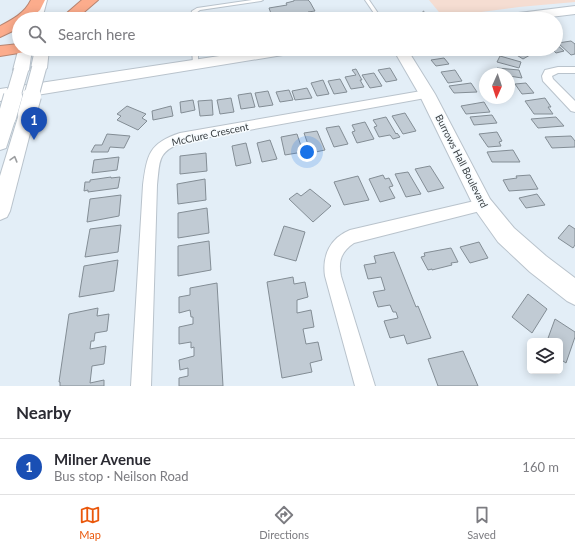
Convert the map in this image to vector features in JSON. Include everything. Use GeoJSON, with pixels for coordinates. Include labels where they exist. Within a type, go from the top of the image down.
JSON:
{"type":"FeatureCollection","features":[{"type":"Feature","properties":{"kind":"highway"},"geometry":{"type":"LineString","coordinates":[[30,12],[35,7],[38,0]]}},
{"type":"Feature","properties":{"kind":"highway"},"geometry":{"type":"LineString","coordinates":[[76,12],[91,0]]}},
{"type":"Feature","properties":{"kind":"highway"},"geometry":{"type":"LineString","coordinates":[[0,32],[12,26]]}},
{"type":"Feature","properties":{"kind":"highway"},"geometry":{"type":"LineString","coordinates":[[0,51],[12,50]]}},
{"type":"Feature","properties":{"kind":"main road"},"geometry":{"type":"LineString","coordinates":[[37,12],[41,0]]}},
{"type":"Feature","properties":{"kind":"main road"},"geometry":{"type":"LineString","coordinates":[[559,12],[575,10]]}},
{"type":"Feature","properties":{"kind":"main road"},"geometry":{"type":"LineString","coordinates":[[0,143],[24,56]]}},
{"type":"Feature","properties":{"kind":"main road"},"geometry":{"type":"LineString","coordinates":[[0,211],[27,114],[41,56]]}},
{"type":"Feature","properties":{"kind":"main road"},"geometry":{"type":"LineString","coordinates":[[0,95],[249,56]]}},
{"type":"Feature","properties":{"kind":"main road","name":"Burrows Hall Boulevard"},"geometry":{"type":"LineString","coordinates":[[404,56],[427,94],[483,205],[506,235],[575,293]]}},
{"type":"Feature","properties":{"kind":"street"},"geometry":{"type":"LineString","coordinates":[[575,70],[558,70],[549,72],[547,76],[548,81],[558,88],[575,108]]}},
{"type":"Feature","properties":{"kind":"street","name":"McClure Crescent"},"geometry":{"type":"LineString","coordinates":[[141,386],[150,185],[153,159],[159,148],[164,144],[180,138],[427,94]]}},
{"type":"Feature","properties":{"kind":"street"},"geometry":{"type":"LineString","coordinates":[[365,386],[330,264],[335,250],[339,244],[350,237],[483,205]]}},
{"type":"Feature","properties":{"kind":"lane"},"geometry":{"type":"LineString","coordinates":[[194,12],[200,9],[261,0]]}},
{"type":"Feature","properties":{"kind":"lane"},"geometry":{"type":"LineString","coordinates":[[367,0],[375,12]]}},
{"type":"Feature","properties":{"kind":"lane"},"geometry":{"type":"LineString","coordinates":[[195,56],[196,64]]}},
{"type":"Feature","properties":{"kind":"shaded area"},"geometry":{"type":"Polygon","coordinates":[[[429,0],[575,0],[575,2],[481,12],[439,12],[429,0]]]}},
{"type":"Feature","properties":{"kind":"building"},"geometry":{"type":"Polygon","coordinates":[[[308,0],[315,11],[270,12],[269,8],[287,5],[286,3],[308,0]]]}},
{"type":"Feature","properties":{"kind":"building"},"geometry":{"type":"Polygon","coordinates":[[[571,41],[575,44],[575,54],[571,55],[563,48],[563,42],[571,41]]]}},
{"type":"Feature","properties":{"kind":"building"},"geometry":{"type":"Polygon","coordinates":[[[500,56],[521,62],[519,68],[497,62],[500,56]]]}},
{"type":"Feature","properties":{"kind":"building"},"geometry":{"type":"Polygon","coordinates":[[[518,56],[528,56],[523,59],[518,56]]]}},
{"type":"Feature","properties":{"kind":"building"},"geometry":{"type":"Polygon","coordinates":[[[444,58],[449,64],[436,66],[431,60],[444,58]]]}},
{"type":"Feature","properties":{"kind":"building"},"geometry":{"type":"Polygon","coordinates":[[[390,68],[397,80],[386,82],[378,70],[390,68]]]}},
{"type":"Feature","properties":{"kind":"building"},"geometry":{"type":"Polygon","coordinates":[[[356,69],[364,87],[351,89],[345,77],[356,75],[352,70],[356,69]]]}},
{"type":"Feature","properties":{"kind":"building"},"geometry":{"type":"Polygon","coordinates":[[[455,70],[462,81],[448,83],[441,72],[455,70]]]}},
{"type":"Feature","properties":{"kind":"building"},"geometry":{"type":"Polygon","coordinates":[[[515,70],[519,70],[522,78],[515,77],[515,70]]]}},
{"type":"Feature","properties":{"kind":"building"},"geometry":{"type":"Polygon","coordinates":[[[374,73],[382,86],[370,88],[362,75],[374,73]]]}},
{"type":"Feature","properties":{"kind":"building"},"geometry":{"type":"Polygon","coordinates":[[[340,79],[347,92],[334,94],[328,81],[340,79]]]}},
{"type":"Feature","properties":{"kind":"building"},"geometry":{"type":"Polygon","coordinates":[[[323,80],[329,94],[317,96],[311,83],[323,80]]]}},
{"type":"Feature","properties":{"kind":"building"},"geometry":{"type":"Polygon","coordinates":[[[471,83],[477,92],[454,93],[449,86],[471,83]]]}},
{"type":"Feature","properties":{"kind":"building"},"geometry":{"type":"Polygon","coordinates":[[[526,83],[534,93],[522,94],[515,84],[526,83]]]}},
{"type":"Feature","properties":{"kind":"building"},"geometry":{"type":"Polygon","coordinates":[[[307,88],[312,98],[295,100],[292,91],[307,88]]]}},
{"type":"Feature","properties":{"kind":"building"},"geometry":{"type":"Polygon","coordinates":[[[289,90],[293,100],[280,102],[276,92],[289,90]]]}},
{"type":"Feature","properties":{"kind":"building"},"geometry":{"type":"Polygon","coordinates":[[[268,91],[273,105],[259,107],[255,93],[268,91]]]}},
{"type":"Feature","properties":{"kind":"building"},"geometry":{"type":"Polygon","coordinates":[[[251,93],[255,107],[241,109],[238,95],[251,93]]]}},
{"type":"Feature","properties":{"kind":"building"},"geometry":{"type":"Polygon","coordinates":[[[231,98],[234,112],[220,114],[217,100],[231,98]]]}},
{"type":"Feature","properties":{"kind":"building"},"geometry":{"type":"Polygon","coordinates":[[[545,98],[551,107],[548,107],[553,114],[534,114],[525,101],[545,98]]]}},
{"type":"Feature","properties":{"kind":"building"},"geometry":{"type":"Polygon","coordinates":[[[193,100],[195,110],[181,113],[180,102],[193,100]]]}},
{"type":"Feature","properties":{"kind":"building"},"geometry":{"type":"Polygon","coordinates":[[[212,100],[213,115],[200,116],[198,101],[212,100]]]}},
{"type":"Feature","properties":{"kind":"building"},"geometry":{"type":"Polygon","coordinates":[[[479,103],[485,104],[490,112],[466,114],[461,106],[479,103]]]}},
{"type":"Feature","properties":{"kind":"building"},"geometry":{"type":"Polygon","coordinates":[[[127,106],[146,114],[142,118],[147,121],[138,130],[117,120],[121,116],[117,114],[127,106]]]}},
{"type":"Feature","properties":{"kind":"building"},"geometry":{"type":"Polygon","coordinates":[[[171,106],[173,116],[153,120],[152,111],[171,106]]]}},
{"type":"Feature","properties":{"kind":"building"},"geometry":{"type":"Polygon","coordinates":[[[405,113],[416,131],[403,134],[392,116],[405,113]]]}},
{"type":"Feature","properties":{"kind":"building"},"geometry":{"type":"Polygon","coordinates":[[[492,115],[497,123],[474,125],[470,117],[492,115]]]}},
{"type":"Feature","properties":{"kind":"building"},"geometry":{"type":"Polygon","coordinates":[[[386,117],[396,134],[397,133],[400,137],[393,139],[390,135],[379,137],[374,127],[377,126],[373,120],[386,117]]]}},
{"type":"Feature","properties":{"kind":"building"},"geometry":{"type":"Polygon","coordinates":[[[556,117],[564,126],[538,128],[531,119],[556,117]]]}},
{"type":"Feature","properties":{"kind":"building"},"geometry":{"type":"Polygon","coordinates":[[[365,122],[374,139],[357,143],[352,132],[355,131],[352,125],[365,122]]]}},
{"type":"Feature","properties":{"kind":"building"},"geometry":{"type":"Polygon","coordinates":[[[339,126],[348,144],[334,147],[326,128],[339,126]]]}},
{"type":"Feature","properties":{"kind":"building"},"geometry":{"type":"Polygon","coordinates":[[[317,131],[325,150],[311,153],[304,133],[317,131]]]}},
{"type":"Feature","properties":{"kind":"building"},"geometry":{"type":"Polygon","coordinates":[[[497,132],[502,141],[499,142],[501,146],[488,147],[479,134],[497,132]]]}},
{"type":"Feature","properties":{"kind":"building"},"geometry":{"type":"Polygon","coordinates":[[[107,134],[130,136],[124,148],[110,147],[108,152],[91,152],[95,145],[102,145],[107,134]]]}},
{"type":"Feature","properties":{"kind":"building"},"geometry":{"type":"Polygon","coordinates":[[[297,134],[303,152],[285,155],[281,137],[297,134]]]}},
{"type":"Feature","properties":{"kind":"building"},"geometry":{"type":"Polygon","coordinates":[[[571,136],[575,141],[575,147],[552,148],[545,137],[571,136]]]}},
{"type":"Feature","properties":{"kind":"building"},"geometry":{"type":"Polygon","coordinates":[[[270,140],[277,159],[262,162],[257,143],[270,140]]]}},
{"type":"Feature","properties":{"kind":"building"},"geometry":{"type":"Polygon","coordinates":[[[246,143],[251,163],[236,166],[232,146],[246,143]]]}},
{"type":"Feature","properties":{"kind":"building"},"geometry":{"type":"Polygon","coordinates":[[[513,150],[520,162],[492,162],[487,152],[513,150]]]}},
{"type":"Feature","properties":{"kind":"building"},"geometry":{"type":"Polygon","coordinates":[[[206,153],[207,171],[180,174],[180,156],[206,153]]]}},
{"type":"Feature","properties":{"kind":"building"},"geometry":{"type":"Polygon","coordinates":[[[119,157],[117,170],[92,173],[94,160],[119,157]]]}},
{"type":"Feature","properties":{"kind":"building"},"geometry":{"type":"Polygon","coordinates":[[[430,166],[444,188],[428,192],[415,169],[430,166]]]}},
{"type":"Feature","properties":{"kind":"building"},"geometry":{"type":"Polygon","coordinates":[[[408,172],[421,194],[406,197],[395,174],[408,172]]]}},
{"type":"Feature","properties":{"kind":"building"},"geometry":{"type":"Polygon","coordinates":[[[383,175],[385,179],[389,178],[393,186],[389,187],[395,198],[380,202],[369,179],[383,175]]]}},
{"type":"Feature","properties":{"kind":"building"},"geometry":{"type":"Polygon","coordinates":[[[530,175],[538,189],[509,191],[503,180],[517,178],[516,176],[530,175]]]}},
{"type":"Feature","properties":{"kind":"building"},"geometry":{"type":"Polygon","coordinates":[[[358,176],[369,200],[344,205],[334,182],[358,176]]]}},
{"type":"Feature","properties":{"kind":"building"},"geometry":{"type":"Polygon","coordinates":[[[111,177],[120,177],[118,188],[88,192],[88,190],[84,191],[85,182],[111,177]]]}},
{"type":"Feature","properties":{"kind":"building"},"geometry":{"type":"Polygon","coordinates":[[[205,179],[206,200],[178,204],[177,184],[205,179]]]}},
{"type":"Feature","properties":{"kind":"building"},"geometry":{"type":"Polygon","coordinates":[[[310,189],[331,206],[313,222],[289,199],[297,193],[301,196],[310,189]]]}},
{"type":"Feature","properties":{"kind":"building"},"geometry":{"type":"Polygon","coordinates":[[[537,194],[545,205],[526,208],[519,198],[537,194]]]}},
{"type":"Feature","properties":{"kind":"building"},"geometry":{"type":"Polygon","coordinates":[[[121,195],[119,216],[87,222],[90,199],[121,195]]]}},
{"type":"Feature","properties":{"kind":"building"},"geometry":{"type":"Polygon","coordinates":[[[207,208],[209,233],[178,238],[178,213],[207,208]]]}},
{"type":"Feature","properties":{"kind":"building"},"geometry":{"type":"Polygon","coordinates":[[[121,225],[118,252],[85,257],[90,229],[121,225]]]}},
{"type":"Feature","properties":{"kind":"building"},"geometry":{"type":"Polygon","coordinates":[[[569,225],[575,229],[575,245],[573,248],[558,238],[569,225]]]}},
{"type":"Feature","properties":{"kind":"building"},"geometry":{"type":"Polygon","coordinates":[[[284,226],[305,232],[296,261],[274,255],[284,226]]]}},
{"type":"Feature","properties":{"kind":"building"},"geometry":{"type":"Polygon","coordinates":[[[209,241],[211,270],[178,276],[178,246],[209,241]]]}},
{"type":"Feature","properties":{"kind":"building"},"geometry":{"type":"Polygon","coordinates":[[[479,242],[488,258],[470,263],[460,247],[479,242]]]}},
{"type":"Feature","properties":{"kind":"building"},"geometry":{"type":"Polygon","coordinates":[[[451,248],[458,262],[451,263],[452,265],[428,270],[421,257],[425,256],[424,253],[451,248]]]}},
{"type":"Feature","properties":{"kind":"building"},"geometry":{"type":"Polygon","coordinates":[[[394,252],[416,307],[418,306],[431,338],[407,344],[404,335],[390,338],[384,321],[398,318],[396,312],[393,312],[390,305],[378,307],[373,292],[385,290],[381,277],[368,279],[364,265],[376,263],[374,256],[394,252]]]}},
{"type":"Feature","properties":{"kind":"building"},"geometry":{"type":"Polygon","coordinates":[[[118,260],[114,291],[79,297],[84,266],[118,260]]]}},
{"type":"Feature","properties":{"kind":"building"},"geometry":{"type":"Polygon","coordinates":[[[293,277],[294,284],[305,282],[308,297],[297,300],[297,313],[311,310],[314,327],[303,329],[306,344],[318,342],[322,360],[310,363],[312,372],[282,378],[267,282],[293,277]]]}},
{"type":"Feature","properties":{"kind":"building"},"geometry":{"type":"Polygon","coordinates":[[[217,283],[223,386],[179,386],[179,378],[188,376],[188,368],[180,370],[179,360],[194,356],[194,347],[191,348],[191,342],[179,344],[179,327],[193,324],[193,317],[191,317],[190,310],[179,313],[179,297],[190,295],[190,288],[217,283]]]}},
{"type":"Feature","properties":{"kind":"building"},"geometry":{"type":"Polygon","coordinates":[[[528,294],[547,309],[532,333],[512,317],[528,294]]]}},
{"type":"Feature","properties":{"kind":"building"},"geometry":{"type":"Polygon","coordinates":[[[98,308],[97,316],[109,314],[107,331],[95,333],[94,341],[91,341],[90,349],[106,346],[104,364],[92,366],[90,383],[104,380],[104,386],[60,386],[59,382],[69,314],[98,308]]]}},
{"type":"Feature","properties":{"kind":"building"},"geometry":{"type":"Polygon","coordinates":[[[555,319],[575,332],[575,337],[566,363],[563,361],[563,338],[548,338],[555,319]]]}},
{"type":"Feature","properties":{"kind":"building"},"geometry":{"type":"Polygon","coordinates":[[[463,351],[478,386],[438,386],[428,359],[463,351]]]}},
{"type":"Feature","properties":{"kind":"place","name":"Milner Avenue"},"geometry":{"type":"Point","coordinates":[34,140]}}]}
